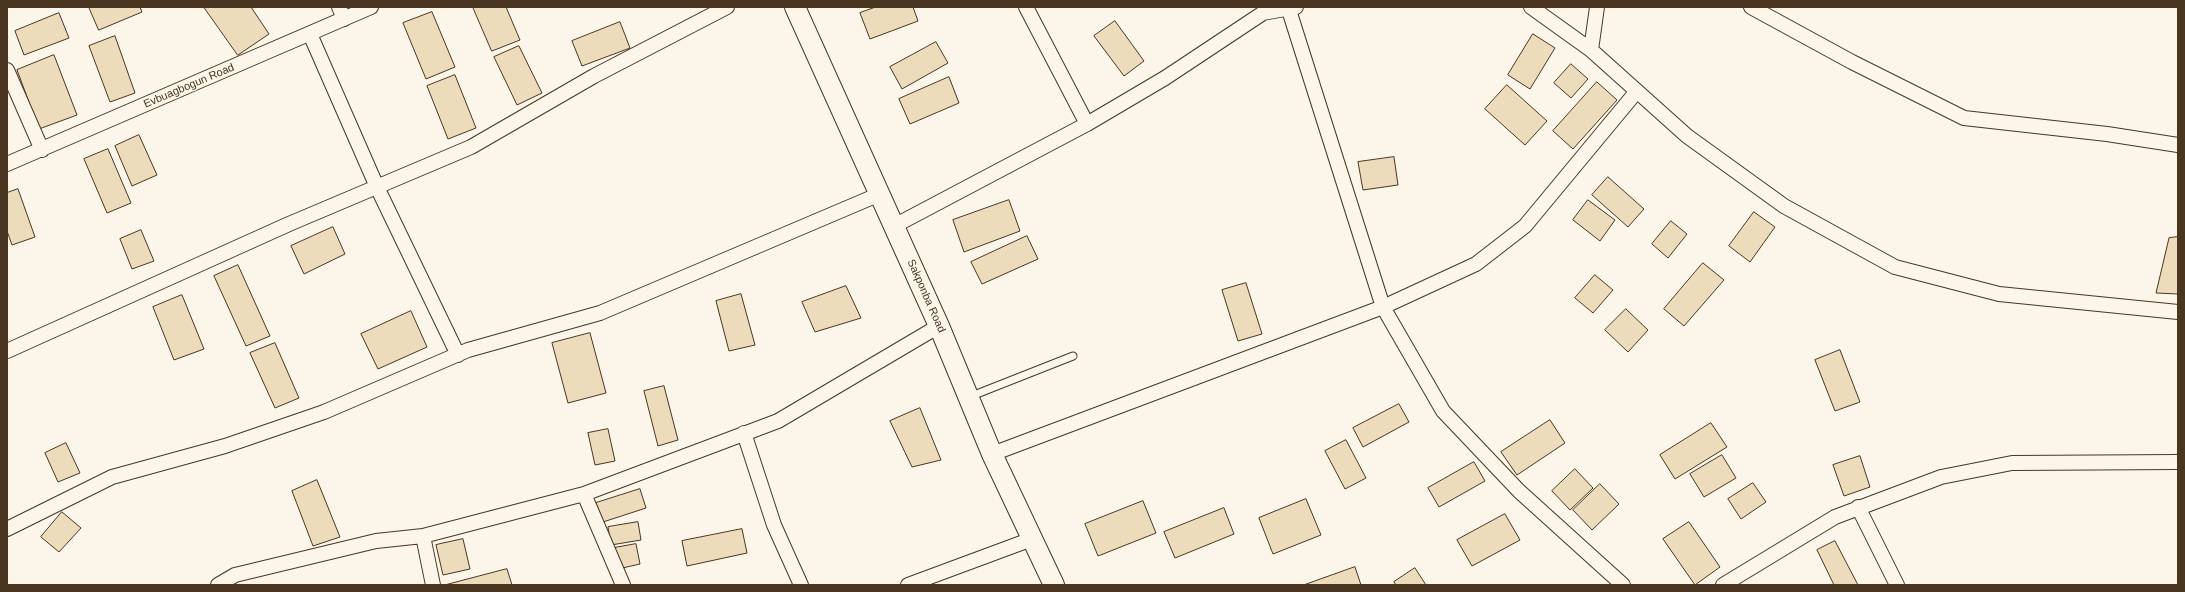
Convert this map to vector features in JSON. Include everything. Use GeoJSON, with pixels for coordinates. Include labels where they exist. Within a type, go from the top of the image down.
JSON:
{"type":"FeatureCollection","features":[{"type":"Feature","properties":{"kind":"main road","name":"Sakponba Road"},"geometry":{"type":"LineString","coordinates":[[795,7],[939,326],[992,454],[1054,585]]}},
{"type":"Feature","properties":{"kind":"street","name":"Evbuagbogun Road"},"geometry":{"type":"LineString","coordinates":[[7,164],[310,34],[342,13],[371,7]]}},
{"type":"Feature","properties":{"kind":"street"},"geometry":{"type":"LineString","coordinates":[[7,351],[377,187],[471,147],[594,76],[727,7]]}},
{"type":"Feature","properties":{"kind":"street"},"geometry":{"type":"LineString","coordinates":[[1026,7],[1087,124]]}},
{"type":"Feature","properties":{"kind":"street"},"geometry":{"type":"LineString","coordinates":[[894,226],[1087,124],[1165,78],[1263,13],[1290,7],[1383,307],[1443,411],[1519,491],[1623,585]]}},
{"type":"Feature","properties":{"kind":"street"},"geometry":{"type":"LineString","coordinates":[[1531,7],[1591,50],[1687,136],[1784,206],[1895,267],[1999,294],[2178,312]]}},
{"type":"Feature","properties":{"kind":"street"},"geometry":{"type":"LineString","coordinates":[[1591,50],[1597,7]]}},
{"type":"Feature","properties":{"kind":"street"},"geometry":{"type":"LineString","coordinates":[[1751,7],[1852,62],[1964,118],[2107,134],[2178,145]]}},
{"type":"Feature","properties":{"kind":"street"},"geometry":{"type":"LineString","coordinates":[[310,34],[377,187],[458,355]]}},
{"type":"Feature","properties":{"kind":"street"},"geometry":{"type":"LineString","coordinates":[[7,70],[42,150]]}},
{"type":"Feature","properties":{"kind":"street"},"geometry":{"type":"LineString","coordinates":[[992,454],[1383,307],[1476,264],[1524,226],[1637,91]]}},
{"type":"Feature","properties":{"kind":"street"},"geometry":{"type":"LineString","coordinates":[[7,528],[112,477],[225,446],[324,412],[468,350],[600,313],[880,194]]}},
{"type":"Feature","properties":{"kind":"street"},"geometry":{"type":"LineString","coordinates":[[218,585],[235,575],[242,573],[376,541],[423,536],[584,494],[744,432],[778,421],[939,326]]}},
{"type":"Feature","properties":{"kind":"street"},"geometry":{"type":"LineString","coordinates":[[744,432],[774,525],[801,585]]}},
{"type":"Feature","properties":{"kind":"street"},"geometry":{"type":"LineString","coordinates":[[1723,585],[1834,517],[1941,477],[2012,463],[2178,462]]}},
{"type":"Feature","properties":{"kind":"street"},"geometry":{"type":"LineString","coordinates":[[584,494],[623,585]]}},
{"type":"Feature","properties":{"kind":"street"},"geometry":{"type":"LineString","coordinates":[[1858,508],[1897,585]]}},
{"type":"Feature","properties":{"kind":"street"},"geometry":{"type":"LineString","coordinates":[[423,536],[433,585]]}},
{"type":"Feature","properties":{"kind":"street"},"geometry":{"type":"LineString","coordinates":[[908,585],[1032,539]]}},
{"type":"Feature","properties":{"kind":"lane"},"geometry":{"type":"LineString","coordinates":[[969,398],[1073,356]]}},
{"type":"Feature","properties":{"kind":"building"},"geometry":{"type":"Polygon","coordinates":[[[89,7],[140,7],[142,12],[99,30],[89,7]]]}},
{"type":"Feature","properties":{"kind":"building"},"geometry":{"type":"Polygon","coordinates":[[[204,7],[251,7],[269,34],[238,55],[204,7]]]}},
{"type":"Feature","properties":{"kind":"building"},"geometry":{"type":"Polygon","coordinates":[[[473,7],[506,7],[520,40],[492,51],[473,7]]]}},
{"type":"Feature","properties":{"kind":"building"},"geometry":{"type":"Polygon","coordinates":[[[876,7],[913,7],[918,21],[870,39],[860,13],[876,7]]]}},
{"type":"Feature","properties":{"kind":"building"},"geometry":{"type":"Polygon","coordinates":[[[432,12],[455,67],[426,79],[403,23],[432,12]]]}},
{"type":"Feature","properties":{"kind":"building"},"geometry":{"type":"Polygon","coordinates":[[[59,13],[69,38],[24,55],[15,31],[59,13]]]}},
{"type":"Feature","properties":{"kind":"building"},"geometry":{"type":"Polygon","coordinates":[[[1115,21],[1144,61],[1124,76],[1094,36],[1115,21]]]}},
{"type":"Feature","properties":{"kind":"building"},"geometry":{"type":"Polygon","coordinates":[[[620,22],[630,48],[582,66],[572,41],[620,22]]]}},
{"type":"Feature","properties":{"kind":"building"},"geometry":{"type":"Polygon","coordinates":[[[1533,34],[1555,48],[1530,89],[1508,75],[1533,34]]]}},
{"type":"Feature","properties":{"kind":"building"},"geometry":{"type":"Polygon","coordinates":[[[115,36],[135,93],[110,102],[89,46],[115,36]]]}},
{"type":"Feature","properties":{"kind":"building"},"geometry":{"type":"Polygon","coordinates":[[[936,42],[948,63],[902,89],[890,67],[936,42]]]}},
{"type":"Feature","properties":{"kind":"building"},"geometry":{"type":"Polygon","coordinates":[[[519,46],[542,93],[517,105],[494,57],[519,46]]]}},
{"type":"Feature","properties":{"kind":"building"},"geometry":{"type":"Polygon","coordinates":[[[54,55],[77,115],[39,129],[17,70],[54,55]]]}},
{"type":"Feature","properties":{"kind":"building"},"geometry":{"type":"Polygon","coordinates":[[[1571,64],[1588,79],[1571,98],[1554,83],[1571,64]]]}},
{"type":"Feature","properties":{"kind":"building"},"geometry":{"type":"Polygon","coordinates":[[[455,75],[476,128],[448,139],[427,86],[455,75]]]}},
{"type":"Feature","properties":{"kind":"building"},"geometry":{"type":"Polygon","coordinates":[[[949,77],[959,103],[910,124],[899,99],[949,77]]]}},
{"type":"Feature","properties":{"kind":"building"},"geometry":{"type":"Polygon","coordinates":[[[1597,82],[1617,100],[1573,149],[1553,131],[1597,82]]]}},
{"type":"Feature","properties":{"kind":"building"},"geometry":{"type":"Polygon","coordinates":[[[1507,85],[1547,121],[1525,145],[1485,109],[1507,85]]]}},
{"type":"Feature","properties":{"kind":"building"},"geometry":{"type":"Polygon","coordinates":[[[139,135],[157,175],[132,186],[115,146],[139,135]]]}},
{"type":"Feature","properties":{"kind":"building"},"geometry":{"type":"Polygon","coordinates":[[[108,149],[131,203],[107,213],[84,159],[108,149]]]}},
{"type":"Feature","properties":{"kind":"building"},"geometry":{"type":"Polygon","coordinates":[[[1394,157],[1398,185],[1363,190],[1358,162],[1394,157]]]}},
{"type":"Feature","properties":{"kind":"building"},"geometry":{"type":"Polygon","coordinates":[[[1608,177],[1644,209],[1628,227],[1592,195],[1608,177]]]}},
{"type":"Feature","properties":{"kind":"building"},"geometry":{"type":"Polygon","coordinates":[[[18,189],[35,237],[12,245],[7,231],[7,193],[18,189]]]}},
{"type":"Feature","properties":{"kind":"building"},"geometry":{"type":"Polygon","coordinates":[[[1009,200],[1020,231],[964,252],[953,220],[1009,200]]]}},
{"type":"Feature","properties":{"kind":"building"},"geometry":{"type":"Polygon","coordinates":[[[1588,200],[1615,220],[1600,241],[1573,220],[1588,200]]]}},
{"type":"Feature","properties":{"kind":"building"},"geometry":{"type":"Polygon","coordinates":[[[1754,212],[1775,227],[1750,262],[1729,246],[1754,212]]]}},
{"type":"Feature","properties":{"kind":"building"},"geometry":{"type":"Polygon","coordinates":[[[1671,221],[1687,234],[1668,258],[1652,244],[1671,221]]]}},
{"type":"Feature","properties":{"kind":"building"},"geometry":{"type":"Polygon","coordinates":[[[333,227],[345,254],[304,274],[291,246],[333,227]]]}},
{"type":"Feature","properties":{"kind":"building"},"geometry":{"type":"Polygon","coordinates":[[[141,230],[154,261],[132,269],[120,239],[141,230]]]}},
{"type":"Feature","properties":{"kind":"building"},"geometry":{"type":"Polygon","coordinates":[[[1027,236],[1038,259],[982,284],[971,262],[1027,236]]]}},
{"type":"Feature","properties":{"kind":"building"},"geometry":{"type":"Polygon","coordinates":[[[2178,237],[2178,294],[2156,293],[2169,238],[2178,237]]]}},
{"type":"Feature","properties":{"kind":"building"},"geometry":{"type":"Polygon","coordinates":[[[1703,263],[1724,280],[1684,326],[1664,309],[1703,263]]]}},
{"type":"Feature","properties":{"kind":"building"},"geometry":{"type":"Polygon","coordinates":[[[238,265],[270,336],[246,346],[214,276],[238,265]]]}},
{"type":"Feature","properties":{"kind":"building"},"geometry":{"type":"Polygon","coordinates":[[[1595,275],[1613,290],[1593,313],[1575,298],[1595,275]]]}},
{"type":"Feature","properties":{"kind":"building"},"geometry":{"type":"Polygon","coordinates":[[[1246,283],[1262,334],[1238,341],[1222,290],[1246,283]]]}},
{"type":"Feature","properties":{"kind":"building"},"geometry":{"type":"Polygon","coordinates":[[[846,286],[861,318],[815,332],[802,302],[846,286]]]}},
{"type":"Feature","properties":{"kind":"building"},"geometry":{"type":"Polygon","coordinates":[[[741,294],[755,345],[729,351],[716,301],[741,294]]]}},
{"type":"Feature","properties":{"kind":"building"},"geometry":{"type":"Polygon","coordinates":[[[182,295],[204,349],[174,360],[153,307],[182,295]]]}},
{"type":"Feature","properties":{"kind":"building"},"geometry":{"type":"Polygon","coordinates":[[[1626,309],[1648,330],[1628,352],[1605,330],[1626,309]]]}},
{"type":"Feature","properties":{"kind":"building"},"geometry":{"type":"Polygon","coordinates":[[[411,311],[427,347],[378,369],[361,334],[411,311]]]}},
{"type":"Feature","properties":{"kind":"building"},"geometry":{"type":"Polygon","coordinates":[[[590,333],[606,393],[568,403],[552,343],[590,333]]]}},
{"type":"Feature","properties":{"kind":"building"},"geometry":{"type":"Polygon","coordinates":[[[275,343],[299,398],[275,408],[250,353],[275,343]]]}},
{"type":"Feature","properties":{"kind":"building"},"geometry":{"type":"Polygon","coordinates":[[[1840,350],[1860,402],[1835,411],[1815,360],[1840,350]]]}},
{"type":"Feature","properties":{"kind":"building"},"geometry":{"type":"Polygon","coordinates":[[[664,386],[678,440],[658,446],[644,391],[664,386]]]}},
{"type":"Feature","properties":{"kind":"building"},"geometry":{"type":"Polygon","coordinates":[[[1399,404],[1409,422],[1363,447],[1353,428],[1399,404]]]}},
{"type":"Feature","properties":{"kind":"building"},"geometry":{"type":"Polygon","coordinates":[[[920,408],[941,460],[912,467],[890,421],[920,408]]]}},
{"type":"Feature","properties":{"kind":"building"},"geometry":{"type":"Polygon","coordinates":[[[1550,420],[1565,443],[1517,475],[1501,452],[1550,420]]]}},
{"type":"Feature","properties":{"kind":"building"},"geometry":{"type":"Polygon","coordinates":[[[1711,423],[1727,447],[1675,479],[1660,455],[1711,423]]]}},
{"type":"Feature","properties":{"kind":"building"},"geometry":{"type":"Polygon","coordinates":[[[608,429],[615,461],[595,465],[588,433],[608,429]]]}},
{"type":"Feature","properties":{"kind":"building"},"geometry":{"type":"Polygon","coordinates":[[[1346,440],[1366,478],[1345,489],[1325,451],[1346,440]]]}},
{"type":"Feature","properties":{"kind":"building"},"geometry":{"type":"Polygon","coordinates":[[[66,443],[80,473],[58,482],[45,453],[66,443]]]}},
{"type":"Feature","properties":{"kind":"building"},"geometry":{"type":"Polygon","coordinates":[[[1722,455],[1736,478],[1704,497],[1690,474],[1722,455]]]}},
{"type":"Feature","properties":{"kind":"building"},"geometry":{"type":"Polygon","coordinates":[[[1860,456],[1870,487],[1844,496],[1833,465],[1860,456]]]}},
{"type":"Feature","properties":{"kind":"building"},"geometry":{"type":"Polygon","coordinates":[[[1474,462],[1485,481],[1439,507],[1428,488],[1474,462]]]}},
{"type":"Feature","properties":{"kind":"building"},"geometry":{"type":"Polygon","coordinates":[[[1575,469],[1593,488],[1570,510],[1552,491],[1575,469]]]}},
{"type":"Feature","properties":{"kind":"building"},"geometry":{"type":"Polygon","coordinates":[[[317,480],[340,537],[313,546],[292,491],[317,480]]]}},
{"type":"Feature","properties":{"kind":"building"},"geometry":{"type":"Polygon","coordinates":[[[1753,483],[1766,502],[1741,519],[1728,499],[1753,483]]]}},
{"type":"Feature","properties":{"kind":"building"},"geometry":{"type":"Polygon","coordinates":[[[1600,484],[1619,504],[1592,530],[1573,510],[1600,484]]]}},
{"type":"Feature","properties":{"kind":"building"},"geometry":{"type":"Polygon","coordinates":[[[640,489],[646,508],[603,522],[596,503],[640,489]]]}},
{"type":"Feature","properties":{"kind":"building"},"geometry":{"type":"Polygon","coordinates":[[[1306,499],[1321,535],[1273,554],[1259,518],[1306,499]]]}},
{"type":"Feature","properties":{"kind":"building"},"geometry":{"type":"Polygon","coordinates":[[[1143,501],[1156,533],[1098,556],[1085,524],[1143,501]]]}},
{"type":"Feature","properties":{"kind":"building"},"geometry":{"type":"Polygon","coordinates":[[[1224,508],[1234,534],[1175,558],[1164,532],[1224,508]]]}},
{"type":"Feature","properties":{"kind":"building"},"geometry":{"type":"Polygon","coordinates":[[[62,512],[81,528],[59,552],[41,537],[62,512]]]}},
{"type":"Feature","properties":{"kind":"building"},"geometry":{"type":"Polygon","coordinates":[[[1505,514],[1520,540],[1472,566],[1457,540],[1505,514]]]}},
{"type":"Feature","properties":{"kind":"building"},"geometry":{"type":"Polygon","coordinates":[[[638,522],[641,540],[611,545],[608,527],[638,522]]]}},
{"type":"Feature","properties":{"kind":"building"},"geometry":{"type":"Polygon","coordinates":[[[1689,522],[1720,567],[1695,585],[1663,539],[1689,522]]]}},
{"type":"Feature","properties":{"kind":"building"},"geometry":{"type":"Polygon","coordinates":[[[742,529],[747,553],[687,566],[682,541],[742,529]]]}},
{"type":"Feature","properties":{"kind":"building"},"geometry":{"type":"Polygon","coordinates":[[[463,539],[470,569],[443,575],[436,545],[463,539]]]}},
{"type":"Feature","properties":{"kind":"building"},"geometry":{"type":"Polygon","coordinates":[[[1835,541],[1858,585],[1834,585],[1817,550],[1835,541]]]}},
{"type":"Feature","properties":{"kind":"building"},"geometry":{"type":"Polygon","coordinates":[[[636,544],[640,564],[618,569],[614,548],[636,544]]]}},
{"type":"Feature","properties":{"kind":"building"},"geometry":{"type":"Polygon","coordinates":[[[1355,567],[1361,585],[1304,585],[1355,567]]]}},
{"type":"Feature","properties":{"kind":"building"},"geometry":{"type":"Polygon","coordinates":[[[1415,568],[1426,585],[1396,585],[1394,582],[1415,568]]]}},
{"type":"Feature","properties":{"kind":"building"},"geometry":{"type":"Polygon","coordinates":[[[507,569],[512,585],[445,585],[507,569]]]}}]}
